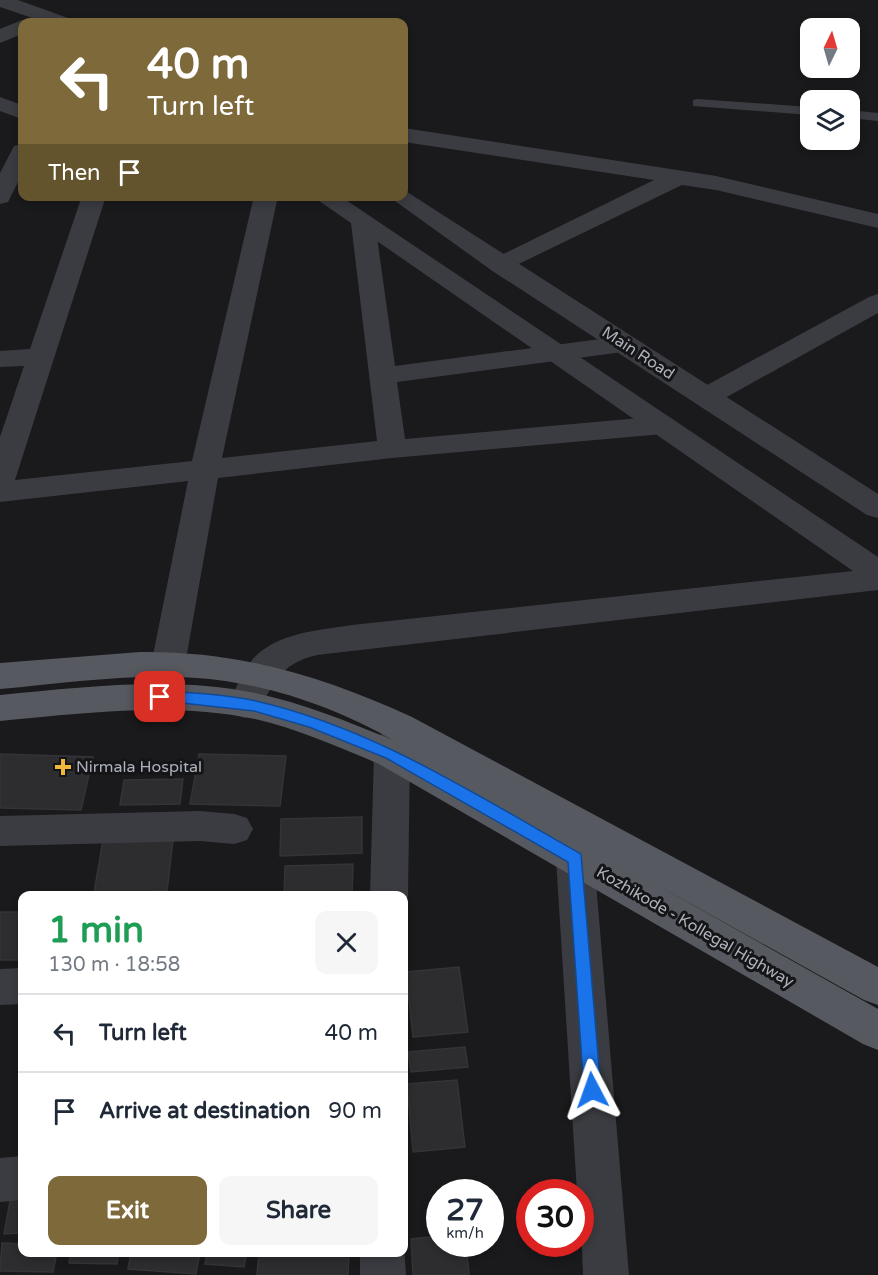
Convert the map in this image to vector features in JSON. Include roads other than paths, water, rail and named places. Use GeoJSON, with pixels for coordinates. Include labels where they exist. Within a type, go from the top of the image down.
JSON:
{"type":"FeatureCollection","features":[{"type":"Feature","properties":{"kind":"main road","name":"Kozhikode - Kollegal Highway"},"geometry":{"type":"LineString","coordinates":[[0,676],[168,665],[224,668],[252,690],[313,722],[396,741],[878,987]]}},
{"type":"Feature","properties":{"kind":"main road","name":"Kozhikode - Kollegal Highway"},"geometry":{"type":"LineString","coordinates":[[0,708],[107,698],[207,699],[252,690]]}},
{"type":"Feature","properties":{"kind":"main road","name":"Kozhikode - Kollegal Highway"},"geometry":{"type":"LineString","coordinates":[[396,741],[575,859],[878,1031]]}},
{"type":"Feature","properties":{"kind":"street"},"geometry":{"type":"LineString","coordinates":[[0,0],[40,18]]}},
{"type":"Feature","properties":{"kind":"street"},"geometry":{"type":"LineString","coordinates":[[0,37],[18,28]]}},
{"type":"Feature","properties":{"kind":"street"},"geometry":{"type":"LineString","coordinates":[[0,103],[18,111]]}},
{"type":"Feature","properties":{"kind":"street"},"geometry":{"type":"LineString","coordinates":[[408,136],[680,177],[878,221]]}},
{"type":"Feature","properties":{"kind":"street"},"geometry":{"type":"LineString","coordinates":[[0,197],[13,159]]}},
{"type":"Feature","properties":{"kind":"street"},"geometry":{"type":"LineString","coordinates":[[500,265],[680,177]]}},
{"type":"Feature","properties":{"kind":"street"},"geometry":{"type":"LineString","coordinates":[[0,481],[92,201]]}},
{"type":"Feature","properties":{"kind":"street"},"geometry":{"type":"LineString","coordinates":[[168,665],[205,470],[265,201]]}},
{"type":"Feature","properties":{"kind":"street"},"geometry":{"type":"LineString","coordinates":[[330,201],[878,572]]}},
{"type":"Feature","properties":{"kind":"street","name":"Main Road"},"geometry":{"type":"LineString","coordinates":[[406,201],[500,265],[878,508]]}},
{"type":"Feature","properties":{"kind":"street"},"geometry":{"type":"LineString","coordinates":[[363,223],[392,449]]}},
{"type":"Feature","properties":{"kind":"street"},"geometry":{"type":"LineString","coordinates":[[706,397],[878,302]]}},
{"type":"Feature","properties":{"kind":"street"},"geometry":{"type":"LineString","coordinates":[[383,376],[623,344]]}},
{"type":"Feature","properties":{"kind":"street"},"geometry":{"type":"LineString","coordinates":[[0,359],[41,357]]}},
{"type":"Feature","properties":{"kind":"street"},"geometry":{"type":"LineString","coordinates":[[0,492],[392,449],[663,425]]}},
{"type":"Feature","properties":{"kind":"street"},"geometry":{"type":"LineString","coordinates":[[252,690],[276,658],[309,644],[352,637],[878,579]]}},
{"type":"Feature","properties":{"kind":"street"},"geometry":{"type":"LineString","coordinates":[[389,891],[396,741]]}},
{"type":"Feature","properties":{"kind":"street"},"geometry":{"type":"LineString","coordinates":[[0,831],[200,826],[234,829]]}},
{"type":"Feature","properties":{"kind":"street"},"geometry":{"type":"LineString","coordinates":[[575,859],[606,1275]]}},
{"type":"Feature","properties":{"kind":"street"},"geometry":{"type":"LineString","coordinates":[[0,987],[18,986]]}},
{"type":"Feature","properties":{"kind":"street"},"geometry":{"type":"LineString","coordinates":[[0,1180],[18,1178]]}},
{"type":"Feature","properties":{"kind":"street"},"geometry":{"type":"LineString","coordinates":[[383,1257],[383,1275]]}},
{"type":"Feature","properties":{"kind":"lane"},"geometry":{"type":"LineString","coordinates":[[697,104],[800,110]]}},
{"type":"Feature","properties":{"kind":"lane"},"geometry":{"type":"LineString","coordinates":[[860,115],[878,117]]}},
{"type":"Feature","properties":{"kind":"place","name":"Nirmala Hospital"},"geometry":{"type":"Point","coordinates":[63,767]}}]}
